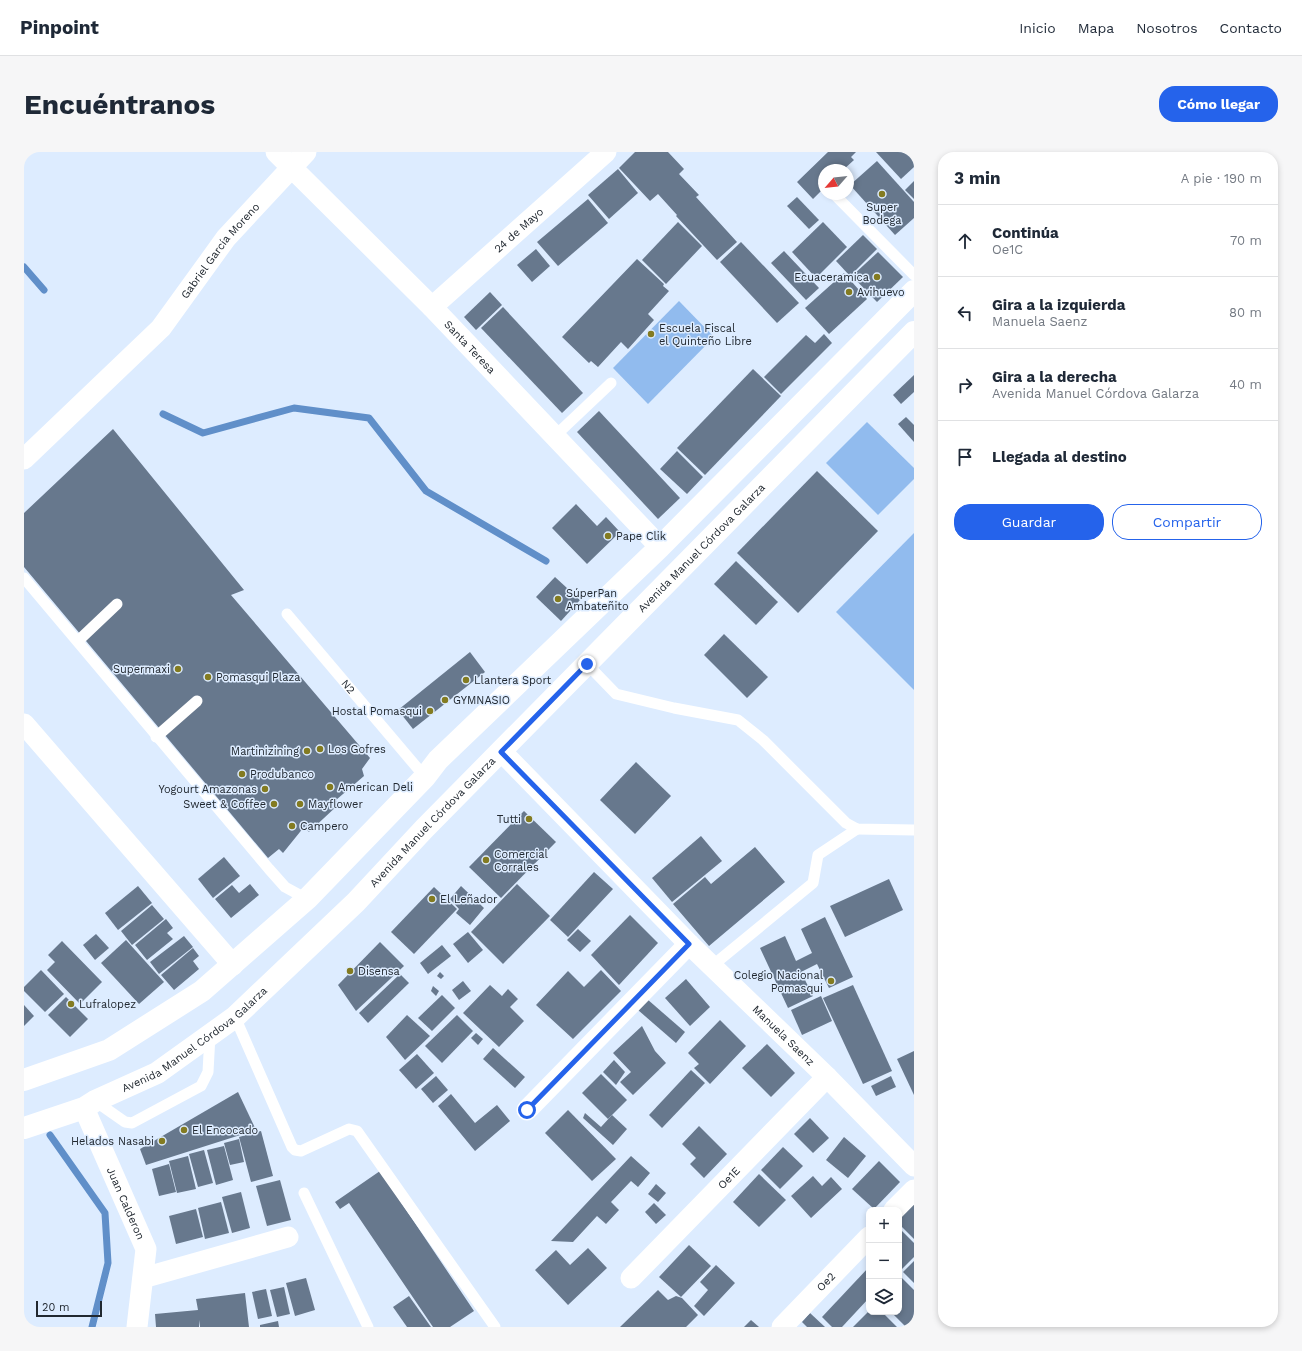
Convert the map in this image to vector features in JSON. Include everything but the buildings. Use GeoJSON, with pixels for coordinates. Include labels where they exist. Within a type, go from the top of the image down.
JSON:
{"type":"FeatureCollection","features":[{"type":"Feature","properties":{"kind":"main road"},"geometry":{"type":"LineString","coordinates":[[24,1080],[108,1050],[202,991],[233,965],[307,899],[425,778],[438,760],[660,547],[914,291]]}},
{"type":"Feature","properties":{"kind":"main road","name":"Avenida Manuel Córdova Galarza"},"geometry":{"type":"LineString","coordinates":[[24,1128],[90,1105],[157,1073],[235,1017],[356,902],[424,829],[914,332]]}},
{"type":"Feature","properties":{"kind":"street","name":"Santa Teresa"},"geometry":{"type":"LineString","coordinates":[[276,152],[432,307],[660,547]]}},
{"type":"Feature","properties":{"kind":"street","name":"Gabriel García Moreno"},"geometry":{"type":"LineString","coordinates":[[24,459],[161,328],[226,238],[306,152]]}},
{"type":"Feature","properties":{"kind":"street","name":"24 de Mayo"},"geometry":{"type":"LineString","coordinates":[[432,307],[606,152]]}},
{"type":"Feature","properties":{"kind":"street"},"geometry":{"type":"LineString","coordinates":[[24,724],[233,965]]}},
{"type":"Feature","properties":{"kind":"street","name":"Manuela Saenz"},"geometry":{"type":"LineString","coordinates":[[501,752],[689,944],[827,1077],[914,1166]]}},
{"type":"Feature","properties":{"kind":"street"},"geometry":{"type":"LineString","coordinates":[[527,1110],[689,944]]}},
{"type":"Feature","properties":{"kind":"street","name":"Oe1E"},"geometry":{"type":"LineString","coordinates":[[631,1278],[827,1077]]}},
{"type":"Feature","properties":{"kind":"street","name":"Juan Calderon"},"geometry":{"type":"LineString","coordinates":[[90,1105],[146,1248],[137,1327]]}},
{"type":"Feature","properties":{"kind":"street"},"geometry":{"type":"LineString","coordinates":[[897,1207],[914,1190]]}},
{"type":"Feature","properties":{"kind":"street"},"geometry":{"type":"LineString","coordinates":[[143,1278],[288,1237]]}},
{"type":"Feature","properties":{"kind":"street","name":"Oe2"},"geometry":{"type":"LineString","coordinates":[[782,1327],[866,1240]]}},
{"type":"Feature","properties":{"kind":"lane"},"geometry":{"type":"LineString","coordinates":[[840,200],[914,275]]}},
{"type":"Feature","properties":{"kind":"lane"},"geometry":{"type":"LineString","coordinates":[[555,436],[611,383]]}},
{"type":"Feature","properties":{"kind":"lane"},"geometry":{"type":"LineString","coordinates":[[24,578],[269,869],[286,887],[307,899]]}},
{"type":"Feature","properties":{"kind":"lane"},"geometry":{"type":"LineString","coordinates":[[78,641],[117,604]]}},
{"type":"Feature","properties":{"kind":"lane","name":"N2"},"geometry":{"type":"LineString","coordinates":[[287,614],[425,778]]}},
{"type":"Feature","properties":{"kind":"lane"},"geometry":{"type":"LineString","coordinates":[[587,664],[616,694],[674,708],[738,720],[763,740],[846,823],[857,829],[914,830]]}},
{"type":"Feature","properties":{"kind":"lane"},"geometry":{"type":"LineString","coordinates":[[156,736],[197,701]]}},
{"type":"Feature","properties":{"kind":"lane"},"geometry":{"type":"LineString","coordinates":[[712,966],[813,883],[818,855],[857,829]]}},
{"type":"Feature","properties":{"kind":"lane"},"geometry":{"type":"LineString","coordinates":[[235,1017],[292,1147],[295,1150],[301,1151],[349,1129],[357,1131],[494,1327]]}},
{"type":"Feature","properties":{"kind":"lane"},"geometry":{"type":"LineString","coordinates":[[90,1105],[125,1122],[132,1123],[201,1086],[208,1072],[210,1035]]}},
{"type":"Feature","properties":{"kind":"lane"},"geometry":{"type":"LineString","coordinates":[[304,1193],[368,1327]]}},
{"type":"Feature","properties":{"kind":"shaded area"},"geometry":{"type":"Polygon","coordinates":[[[679,301],[714,337],[648,404],[613,368],[679,301]]]}},
{"type":"Feature","properties":{"kind":"shaded area"},"geometry":{"type":"Polygon","coordinates":[[[867,422],[914,468],[914,479],[878,515],[826,463],[867,422]]]}},
{"type":"Feature","properties":{"kind":"shaded area"},"geometry":{"type":"Polygon","coordinates":[[[914,533],[914,690],[836,612],[914,533]]]}},
{"type":"Feature","properties":{"kind":"waterway"},"geometry":{"type":"LineString","coordinates":[[24,267],[44,290]]}},
{"type":"Feature","properties":{"kind":"waterway"},"geometry":{"type":"LineString","coordinates":[[163,414],[203,433],[294,408],[369,418],[426,491],[546,561]]}},
{"type":"Feature","properties":{"kind":"waterway"},"geometry":{"type":"LineString","coordinates":[[50,1135],[105,1213],[108,1263],[92,1327]]}},
{"type":"Feature","properties":{"kind":"place","name":"Super Bodega"},"geometry":{"type":"Point","coordinates":[882,194]}},
{"type":"Feature","properties":{"kind":"place","name":"Ecuaceramica"},"geometry":{"type":"Point","coordinates":[877,277]}},
{"type":"Feature","properties":{"kind":"place","name":"Avihuevo"},"geometry":{"type":"Point","coordinates":[849,292]}},
{"type":"Feature","properties":{"kind":"place","name":"Escuela Fiscal el Quinteño Libre"},"geometry":{"type":"Point","coordinates":[651,334]}},
{"type":"Feature","properties":{"kind":"place","name":"Pape Clik"},"geometry":{"type":"Point","coordinates":[608,536]}},
{"type":"Feature","properties":{"kind":"place","name":"SúperPan Ambateñito"},"geometry":{"type":"Point","coordinates":[558,599]}},
{"type":"Feature","properties":{"kind":"place","name":"Supermaxi"},"geometry":{"type":"Point","coordinates":[178,669]}},
{"type":"Feature","properties":{"kind":"place","name":"Pomasqui Plaza"},"geometry":{"type":"Point","coordinates":[208,677]}},
{"type":"Feature","properties":{"kind":"place","name":"Llantera Sport"},"geometry":{"type":"Point","coordinates":[466,680]}},
{"type":"Feature","properties":{"kind":"place","name":"GYMNASIO"},"geometry":{"type":"Point","coordinates":[445,700]}},
{"type":"Feature","properties":{"kind":"place","name":"Hostal Pomasqui"},"geometry":{"type":"Point","coordinates":[430,711]}},
{"type":"Feature","properties":{"kind":"place","name":"Los Gofres"},"geometry":{"type":"Point","coordinates":[320,749]}},
{"type":"Feature","properties":{"kind":"place","name":"Martinizining"},"geometry":{"type":"Point","coordinates":[307,751]}},
{"type":"Feature","properties":{"kind":"place","name":"Produbanco"},"geometry":{"type":"Point","coordinates":[242,774]}},
{"type":"Feature","properties":{"kind":"place","name":"American Deli"},"geometry":{"type":"Point","coordinates":[330,787]}},
{"type":"Feature","properties":{"kind":"place","name":"Yogourt Amazonas"},"geometry":{"type":"Point","coordinates":[265,789]}},
{"type":"Feature","properties":{"kind":"place","name":"Sweet & Coffee"},"geometry":{"type":"Point","coordinates":[274,804]}},
{"type":"Feature","properties":{"kind":"place","name":"Mayflower"},"geometry":{"type":"Point","coordinates":[300,804]}},
{"type":"Feature","properties":{"kind":"place","name":"Tutti"},"geometry":{"type":"Point","coordinates":[529,819]}},
{"type":"Feature","properties":{"kind":"place","name":"Campero"},"geometry":{"type":"Point","coordinates":[292,826]}},
{"type":"Feature","properties":{"kind":"place","name":"Comercial Corrales"},"geometry":{"type":"Point","coordinates":[486,860]}},
{"type":"Feature","properties":{"kind":"place","name":"El Leñador"},"geometry":{"type":"Point","coordinates":[432,899]}},
{"type":"Feature","properties":{"kind":"place","name":"Disensa"},"geometry":{"type":"Point","coordinates":[350,971]}},
{"type":"Feature","properties":{"kind":"place","name":"Colegio Nacional Pomasqui"},"geometry":{"type":"Point","coordinates":[831,981]}},
{"type":"Feature","properties":{"kind":"place","name":"Lufralopez"},"geometry":{"type":"Point","coordinates":[71,1004]}},
{"type":"Feature","properties":{"kind":"place","name":"El Encocado"},"geometry":{"type":"Point","coordinates":[184,1130]}},
{"type":"Feature","properties":{"kind":"place","name":"Helados Nasabi"},"geometry":{"type":"Point","coordinates":[162,1141]}},
{"type":"Feature","properties":{"kind":"route"},"geometry":{"type":"LineString","coordinates":[[527,1110],[689,944],[501,752],[587,664]]}}]}
